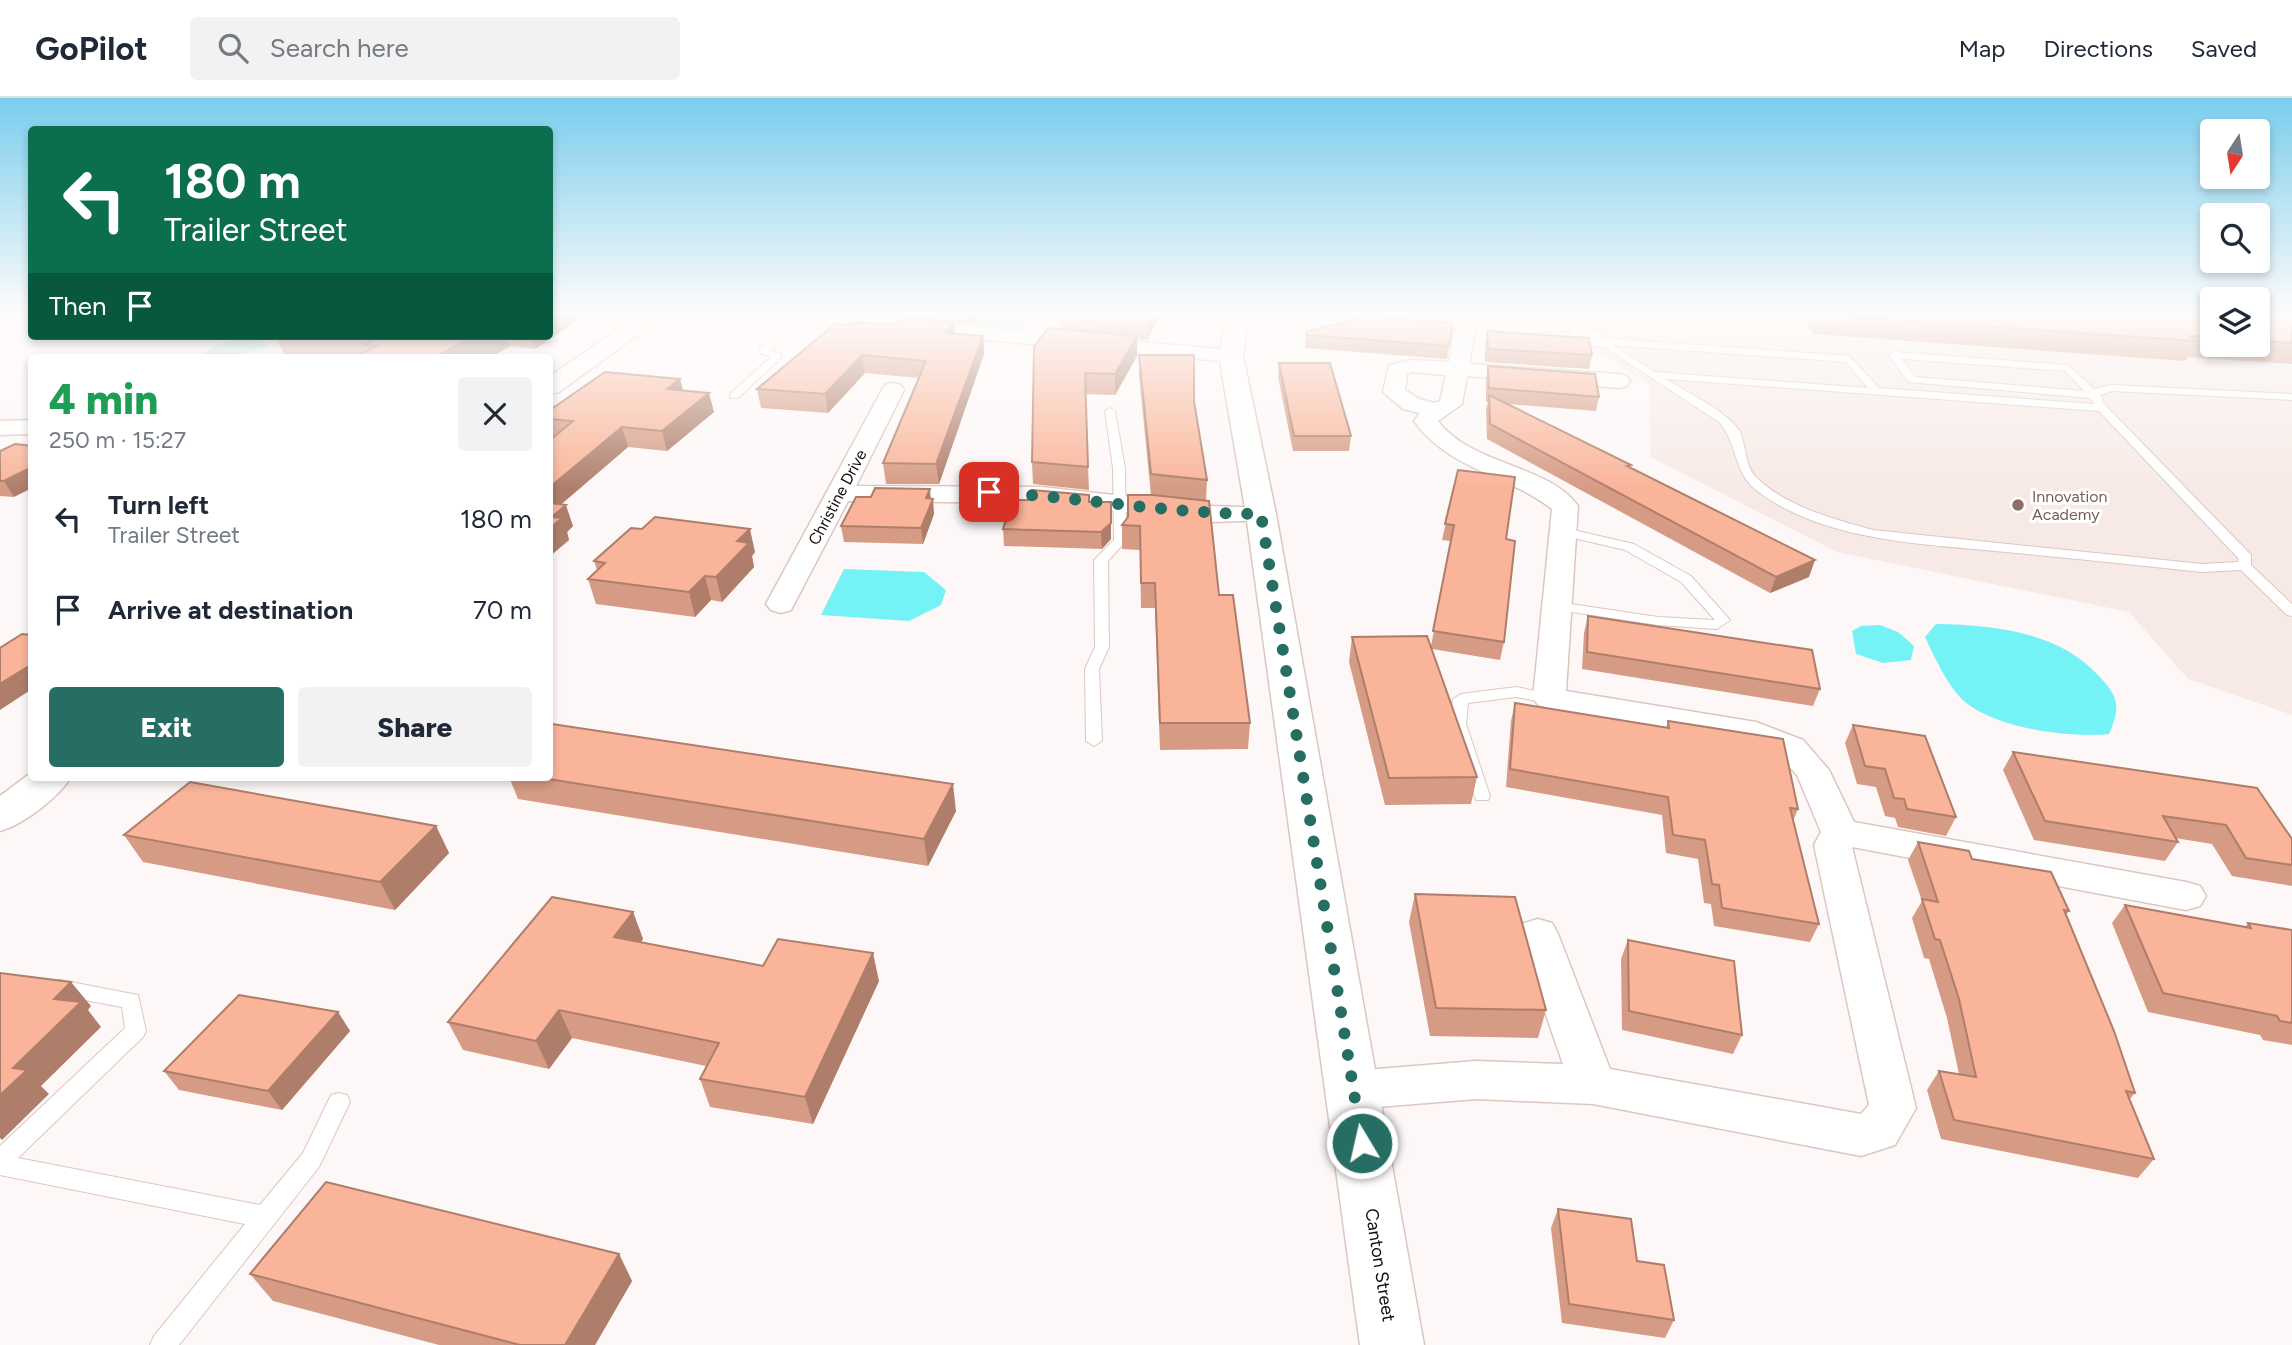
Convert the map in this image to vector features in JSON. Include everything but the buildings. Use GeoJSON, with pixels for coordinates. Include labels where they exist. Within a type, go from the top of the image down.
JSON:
{"type":"FeatureCollection","features":[{"type":"Feature","properties":{"kind":"street"},"geometry":{"type":"LineString","coordinates":[[553,385],[570,373]]}},
{"type":"Feature","properties":{"kind":"street","name":"Canton Street"},"geometry":{"type":"LineString","coordinates":[[1234,373],[1261,514],[1392,1345]]}},
{"type":"Feature","properties":{"kind":"street"},"geometry":{"type":"LineString","coordinates":[[1396,373],[1394,392],[1402,400],[1439,411]]}},
{"type":"Feature","properties":{"kind":"street"},"geometry":{"type":"LineString","coordinates":[[1457,373],[1451,404],[1430,415],[1426,421],[1433,433],[1447,444],[1559,500],[1564,506],[1566,514],[1549,698],[1756,732],[1791,748],[1812,771],[1840,832]]}},
{"type":"Feature","properties":{"kind":"street"},"geometry":{"type":"LineString","coordinates":[[1514,373],[1619,381]]}},
{"type":"Feature","properties":{"kind":"street","name":"Christine Drive"},"geometry":{"type":"LineString","coordinates":[[781,604],[893,390]]}},
{"type":"Feature","properties":{"kind":"street"},"geometry":{"type":"LineString","coordinates":[[0,428],[28,427]]}},
{"type":"Feature","properties":{"kind":"street"},"geometry":{"type":"LineString","coordinates":[[839,493],[989,492],[1213,514],[1261,514]]}},
{"type":"Feature","properties":{"kind":"street"},"geometry":{"type":"LineString","coordinates":[[0,817],[46,781]]}},
{"type":"Feature","properties":{"kind":"street"},"geometry":{"type":"LineString","coordinates":[[1353,1090],[1476,1080],[1593,1085],[1861,1135],[1878,1130],[1893,1108],[1833,845],[1840,832]]}},
{"type":"Feature","properties":{"kind":"street"},"geometry":{"type":"LineString","coordinates":[[1840,832],[2186,896]]}},
{"type":"Feature","properties":{"kind":"street"},"geometry":{"type":"LineString","coordinates":[[1538,934],[1593,1085]]}},
{"type":"Feature","properties":{"kind":"lane"},"geometry":{"type":"LineString","coordinates":[[734,396],[759,373]]}},
{"type":"Feature","properties":{"kind":"lane"},"geometry":{"type":"LineString","coordinates":[[1650,373],[1723,420],[1734,433],[1739,457],[1749,477],[1809,514],[1872,534],[2202,568],[2245,566],[2292,612]]}},
{"type":"Feature","properties":{"kind":"lane"},"geometry":{"type":"LineString","coordinates":[[1861,373],[1876,391]]}},
{"type":"Feature","properties":{"kind":"lane"},"geometry":{"type":"LineString","coordinates":[[1907,373],[1912,380],[2094,395],[2099,390],[2136,388],[2292,397]]}},
{"type":"Feature","properties":{"kind":"lane"},"geometry":{"type":"LineString","coordinates":[[2073,373],[2094,395],[2102,408],[2246,558],[2245,566]]}},
{"type":"Feature","properties":{"kind":"lane"},"geometry":{"type":"LineString","coordinates":[[1653,375],[2102,408]]}},
{"type":"Feature","properties":{"kind":"lane"},"geometry":{"type":"LineString","coordinates":[[1094,741],[1092,669],[1102,647],[1101,560],[1119,541],[1119,468],[1110,411]]}},
{"type":"Feature","properties":{"kind":"lane"},"geometry":{"type":"LineString","coordinates":[[1558,606],[1670,622],[1717,625],[1723,620],[1686,579],[1629,547],[1564,531]]}},
{"type":"Feature","properties":{"kind":"lane"},"geometry":{"type":"LineString","coordinates":[[1482,796],[1458,724],[1461,699],[1516,692],[1549,698]]}},
{"type":"Feature","properties":{"kind":"lane"},"geometry":{"type":"LineString","coordinates":[[0,1163],[136,1031],[131,1001],[39,984]]}},
{"type":"Feature","properties":{"kind":"lane"},"geometry":{"type":"LineString","coordinates":[[163,1345],[311,1160],[339,1102]]}},
{"type":"Feature","properties":{"kind":"lane"},"geometry":{"type":"LineString","coordinates":[[0,1163],[265,1217]]}},
{"type":"Feature","properties":{"kind":"shaded area","name":"Innovation Academy"},"geometry":{"type":"Polygon","coordinates":[[[1631,373],[2292,373],[2292,715],[2188,679],[2129,612],[1837,552],[1650,457],[1649,385],[1631,373]]]}},
{"type":"Feature","properties":{"kind":"water"},"geometry":{"type":"Polygon","coordinates":[[[844,569],[924,572],[946,590],[941,605],[909,621],[821,615],[844,569]]]}},
{"type":"Feature","properties":{"kind":"water"},"geometry":{"type":"Polygon","coordinates":[[[1936,624],[1979,626],[2022,633],[2042,639],[2080,659],[2109,688],[2116,701],[2116,715],[2109,734],[2075,735],[2037,730],[1999,720],[1969,705],[1949,683],[1925,637],[1936,624]]]}},
{"type":"Feature","properties":{"kind":"water"},"geometry":{"type":"Polygon","coordinates":[[[1880,625],[1898,632],[1914,646],[1911,660],[1883,663],[1856,654],[1852,631],[1861,626],[1880,625]]]}},
{"type":"Feature","properties":{"kind":"place","name":"Innovation Academy"},"geometry":{"type":"Point","coordinates":[2018,505]}},
{"type":"Feature","properties":{"kind":"route"},"geometry":{"type":"LineString","coordinates":[[989,492],[1042,495],[1213,514],[1261,514],[1362,1143]]}}]}
